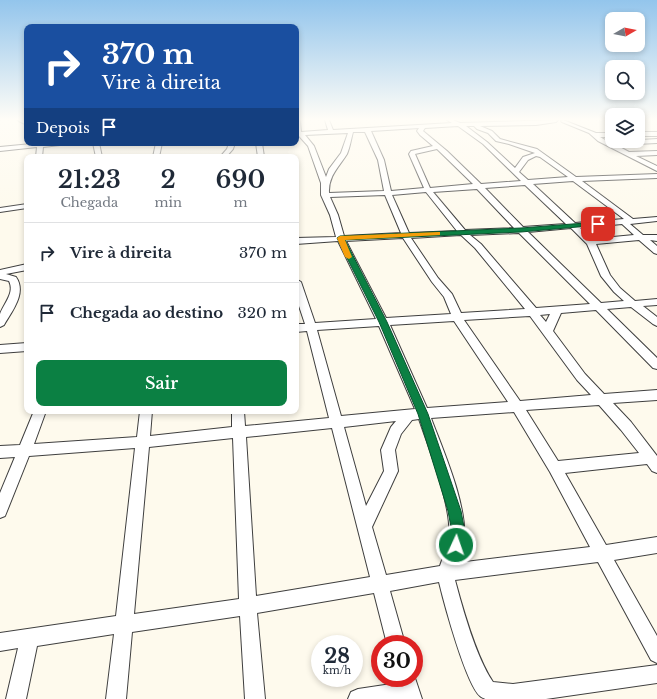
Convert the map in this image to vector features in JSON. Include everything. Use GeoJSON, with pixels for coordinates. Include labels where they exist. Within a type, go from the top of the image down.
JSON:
{"type":"FeatureCollection","features":[{"type":"Feature","properties":{"kind":"street"},"geometry":{"type":"LineString","coordinates":[[314,153],[325,183],[342,242],[383,322],[423,414],[438,455],[455,511],[458,527],[456,545],[445,573],[454,609],[479,678],[487,690],[498,693],[513,694],[657,674]]}},
{"type":"Feature","properties":{"kind":"street"},"geometry":{"type":"LineString","coordinates":[[325,183],[330,177],[332,169],[344,153]]}},
{"type":"Feature","properties":{"kind":"street"},"geometry":{"type":"LineString","coordinates":[[377,153],[381,160],[388,193],[406,236],[435,280],[449,296],[457,317],[500,380],[555,468],[657,654]]}},
{"type":"Feature","properties":{"kind":"street"},"geometry":{"type":"LineString","coordinates":[[413,153],[428,190],[462,232],[478,246],[532,312],[581,377],[626,426],[653,462]]}},
{"type":"Feature","properties":{"kind":"street"},"geometry":{"type":"LineString","coordinates":[[446,153],[657,365]]}},
{"type":"Feature","properties":{"kind":"street"},"geometry":{"type":"LineString","coordinates":[[495,153],[590,242],[606,276],[632,304],[657,322]]}},
{"type":"Feature","properties":{"kind":"street"},"geometry":{"type":"LineString","coordinates":[[537,153],[576,179],[627,222],[628,228],[643,237],[657,251]]}},
{"type":"Feature","properties":{"kind":"street"},"geometry":{"type":"LineString","coordinates":[[327,194],[388,193],[576,179],[654,176],[657,170],[625,153]]}},
{"type":"Feature","properties":{"kind":"street"},"geometry":{"type":"LineString","coordinates":[[628,154],[657,153]]}},
{"type":"Feature","properties":{"kind":"street"},"geometry":{"type":"LineString","coordinates":[[516,172],[528,156],[533,154],[543,156]]}},
{"type":"Feature","properties":{"kind":"street"},"geometry":{"type":"LineString","coordinates":[[649,165],[657,165]]}},
{"type":"Feature","properties":{"kind":"street"},"geometry":{"type":"LineString","coordinates":[[0,210],[24,206]]}},
{"type":"Feature","properties":{"kind":"street"},"geometry":{"type":"LineString","coordinates":[[299,241],[328,239],[342,242],[406,236],[521,230],[657,219]]}},
{"type":"Feature","properties":{"kind":"street"},"geometry":{"type":"LineString","coordinates":[[590,242],[643,237],[657,238]]}},
{"type":"Feature","properties":{"kind":"street"},"geometry":{"type":"LineString","coordinates":[[1,273],[24,268]]}},
{"type":"Feature","properties":{"kind":"street"},"geometry":{"type":"LineString","coordinates":[[13,279],[24,268]]}},
{"type":"Feature","properties":{"kind":"street"},"geometry":{"type":"LineString","coordinates":[[0,323],[15,294],[16,286],[13,279],[1,273]]}},
{"type":"Feature","properties":{"kind":"street"},"geometry":{"type":"LineString","coordinates":[[299,291],[311,327],[393,635]]}},
{"type":"Feature","properties":{"kind":"street"},"geometry":{"type":"LineString","coordinates":[[299,328],[657,302]]}},
{"type":"Feature","properties":{"kind":"street"},"geometry":{"type":"LineString","coordinates":[[547,332],[557,310]]}},
{"type":"Feature","properties":{"kind":"street"},"geometry":{"type":"LineString","coordinates":[[0,349],[24,347]]}},
{"type":"Feature","properties":{"kind":"street"},"geometry":{"type":"LineString","coordinates":[[0,452],[142,442],[408,415],[657,395]]}},
{"type":"Feature","properties":{"kind":"street"},"geometry":{"type":"LineString","coordinates":[[0,511],[39,414]]}},
{"type":"Feature","properties":{"kind":"street"},"geometry":{"type":"LineString","coordinates":[[116,699],[146,414]]}},
{"type":"Feature","properties":{"kind":"street"},"geometry":{"type":"LineString","coordinates":[[238,414],[248,605],[255,699]]}},
{"type":"Feature","properties":{"kind":"street"},"geometry":{"type":"LineString","coordinates":[[364,527],[391,471],[388,450],[396,431],[408,415]]}},
{"type":"Feature","properties":{"kind":"street"},"geometry":{"type":"LineString","coordinates":[[555,468],[653,462]]}},
{"type":"Feature","properties":{"kind":"street"},"geometry":{"type":"LineString","coordinates":[[0,642],[248,605],[445,573],[602,554],[657,545]]}},
{"type":"Feature","properties":{"kind":"street"},"geometry":{"type":"LineString","coordinates":[[16,699],[30,637]]}},
{"type":"Feature","properties":{"kind":"street"},"geometry":{"type":"LineString","coordinates":[[358,699],[409,689]]}},
{"type":"Feature","properties":{"kind":"slow traffic"},"geometry":{"type":"LineString","coordinates":[[349,257],[340,238],[438,234]]}},
{"type":"Feature","properties":{"kind":"route"},"geometry":{"type":"LineString","coordinates":[[456,545],[458,527],[455,511],[443,476],[438,455],[423,414],[383,322],[340,238],[521,230],[598,224]]}}]}
